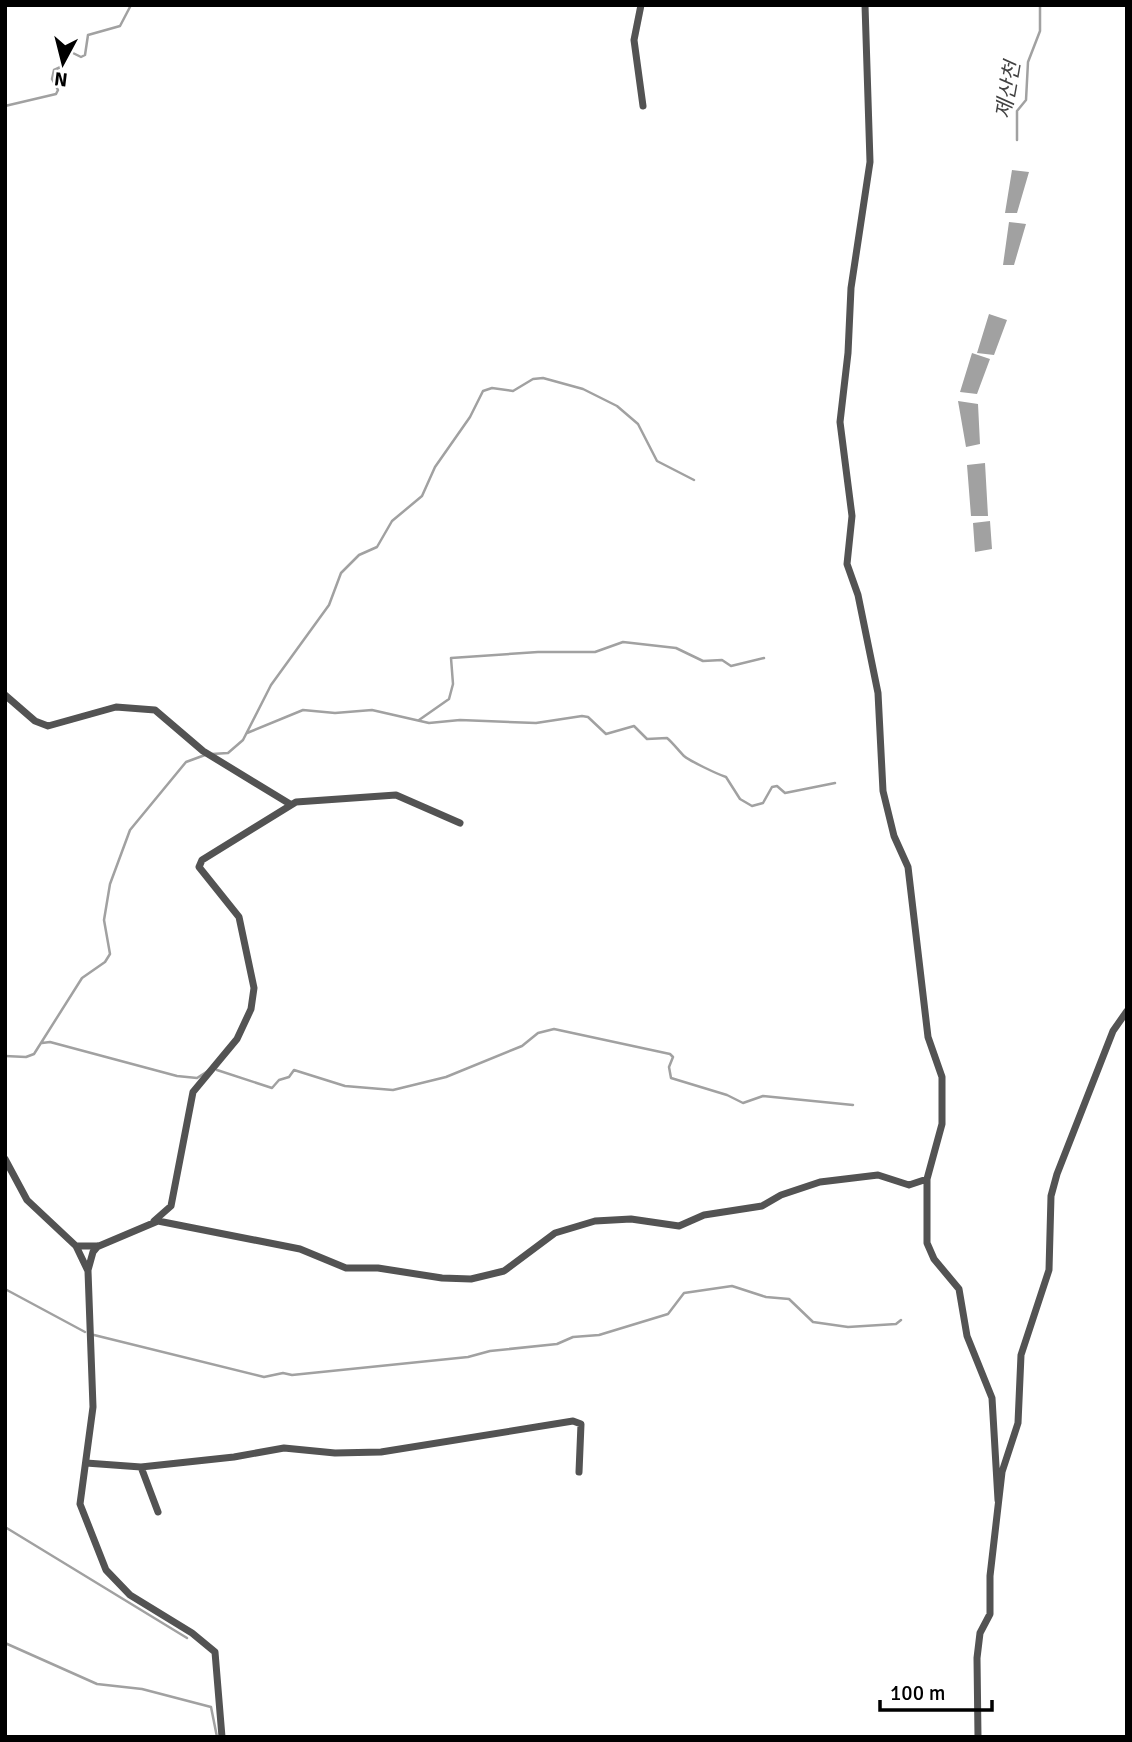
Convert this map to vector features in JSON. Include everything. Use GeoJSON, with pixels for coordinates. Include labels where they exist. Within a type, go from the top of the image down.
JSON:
{"type":"FeatureCollection","features":[{"type":"Feature","properties":{"kind":"street"},"geometry":{"type":"LineString","coordinates":[[641,5],[634,40],[643,106]]}},
{"type":"Feature","properties":{"kind":"street"},"geometry":{"type":"LineString","coordinates":[[865,5],[870,162],[850,288],[848,354],[840,422],[852,516],[847,564],[858,595],[878,693],[883,791],[894,836],[908,867],[910,904],[928,1037],[942,1077],[942,1124],[927,1179],[927,1243],[934,1259],[959,1289],[967,1336],[992,1398],[998,1500]]}},
{"type":"Feature","properties":{"kind":"street"},"geometry":{"type":"LineString","coordinates":[[5,695],[35,721],[48,726],[116,707],[155,710],[203,751],[290,804]]}},
{"type":"Feature","properties":{"kind":"street"},"geometry":{"type":"LineString","coordinates":[[76,1246],[99,1245],[152,1222],[171,1206],[192,1092],[227,1055],[245,1024],[254,1000],[254,988],[239,917],[208,879],[200,862],[290,804],[396,795],[460,823]]}},
{"type":"Feature","properties":{"kind":"street"},"geometry":{"type":"LineString","coordinates":[[978,1737],[977,1658],[981,1633],[990,1614],[998,1500],[1006,1455],[1018,1423],[1021,1354],[1049,1270],[1054,1186],[1113,1031],[1127,1011]]}},
{"type":"Feature","properties":{"kind":"street"},"geometry":{"type":"LineString","coordinates":[[5,1159],[27,1200],[76,1246],[88,1271]]}},
{"type":"Feature","properties":{"kind":"street"},"geometry":{"type":"LineString","coordinates":[[152,1222],[221,1232],[300,1249],[346,1268],[378,1268],[433,1277],[471,1279],[504,1271],[555,1233],[595,1221],[631,1219],[679,1226],[704,1214],[762,1206],[781,1195],[820,1182],[878,1175],[909,1185],[927,1179]]}},
{"type":"Feature","properties":{"kind":"street"},"geometry":{"type":"LineString","coordinates":[[99,1245],[93,1252],[88,1271],[93,1407],[80,1504],[109,1575],[136,1600],[192,1633],[215,1652],[222,1737]]}},
{"type":"Feature","properties":{"kind":"street"},"geometry":{"type":"LineString","coordinates":[[86,1463],[141,1467],[234,1457],[284,1448],[335,1453],[382,1452],[573,1421],[581,1424],[579,1472]]}},
{"type":"Feature","properties":{"kind":"street"},"geometry":{"type":"LineString","coordinates":[[141,1467],[158,1512]]}},
{"type":"Feature","properties":{"kind":"shaded area"},"geometry":{"type":"Polygon","coordinates":[[[1012,170],[1029,172],[1017,213],[1005,213],[1012,170]]]}},
{"type":"Feature","properties":{"kind":"shaded area"},"geometry":{"type":"Polygon","coordinates":[[[1009,222],[1026,224],[1014,265],[1003,265],[1009,222]]]}},
{"type":"Feature","properties":{"kind":"shaded area"},"geometry":{"type":"Polygon","coordinates":[[[989,314],[1007,320],[994,355],[977,353],[989,314]]]}},
{"type":"Feature","properties":{"kind":"shaded area"},"geometry":{"type":"Polygon","coordinates":[[[972,353],[990,359],[977,394],[960,392],[972,353]]]}},
{"type":"Feature","properties":{"kind":"shaded area"},"geometry":{"type":"Polygon","coordinates":[[[958,401],[978,404],[980,444],[966,447],[958,401]]]}},
{"type":"Feature","properties":{"kind":"shaded area"},"geometry":{"type":"Polygon","coordinates":[[[985,463],[988,516],[971,516],[967,465],[985,463]]]}},
{"type":"Feature","properties":{"kind":"shaded area"},"geometry":{"type":"Polygon","coordinates":[[[990,521],[992,549],[975,552],[973,523],[990,521]]]}},
{"type":"Feature","properties":{"kind":"waterway"},"geometry":{"type":"LineString","coordinates":[[5,106],[56,94],[58,90],[52,79],[54,70],[65,65],[71,52],[81,57],[85,55],[88,35],[120,26],[131,5]]}},
{"type":"Feature","properties":{"kind":"waterway","name":"제산천"},"geometry":{"type":"LineString","coordinates":[[1017,140],[1017,111],[1026,100],[1028,62],[1040,31],[1040,5]]}},
{"type":"Feature","properties":{"kind":"waterway"},"geometry":{"type":"LineString","coordinates":[[212,754],[228,753],[243,740],[271,685],[329,605],[341,573],[359,555],[377,547],[392,521],[422,496],[435,467],[470,417],[483,391],[492,388],[513,391],[533,379],[543,378],[583,389],[617,406],[638,424],[657,461],[694,480]]}},
{"type":"Feature","properties":{"kind":"waterway"},"geometry":{"type":"LineString","coordinates":[[419,720],[449,699],[453,684],[451,658],[538,652],[595,652],[623,642],[676,648],[703,661],[722,660],[731,666],[764,658]]}},
{"type":"Feature","properties":{"kind":"waterway"},"geometry":{"type":"LineString","coordinates":[[247,733],[303,710],[335,713],[372,710],[429,723],[460,720],[536,723],[582,716],[588,717],[606,734],[634,726],[647,739],[667,738],[687,758],[726,777],[740,799],[752,806],[763,803],[772,787],[777,786],[785,793],[835,783]]}},
{"type":"Feature","properties":{"kind":"waterway"},"geometry":{"type":"LineString","coordinates":[[5,1056],[26,1057],[34,1054],[82,978],[105,962],[110,954],[104,920],[110,884],[130,830],[186,762],[205,755]]}},
{"type":"Feature","properties":{"kind":"waterway"},"geometry":{"type":"LineString","coordinates":[[217,1070],[272,1088],[279,1080],[289,1077],[294,1070],[345,1086],[393,1090],[446,1077],[522,1046],[538,1033],[554,1029],[670,1054],[673,1057],[669,1067],[671,1078],[727,1095],[743,1103],[763,1096],[853,1105]]}},
{"type":"Feature","properties":{"kind":"waterway"},"geometry":{"type":"LineString","coordinates":[[42,1043],[50,1042],[177,1076],[197,1078],[211,1069]]}},
{"type":"Feature","properties":{"kind":"waterway"},"geometry":{"type":"LineString","coordinates":[[94,1335],[264,1377],[283,1373],[292,1375],[468,1357],[490,1351],[557,1344],[573,1337],[599,1335],[668,1314],[684,1293],[732,1286],[766,1297],[789,1299],[813,1322],[848,1327],[896,1324],[901,1320]]}},
{"type":"Feature","properties":{"kind":"waterway"},"geometry":{"type":"LineString","coordinates":[[5,1289],[85,1332]]}},
{"type":"Feature","properties":{"kind":"waterway"},"geometry":{"type":"LineString","coordinates":[[5,1527],[187,1638]]}},
{"type":"Feature","properties":{"kind":"waterway"},"geometry":{"type":"LineString","coordinates":[[5,1643],[97,1684],[142,1689],[211,1707],[217,1737]]}}]}
